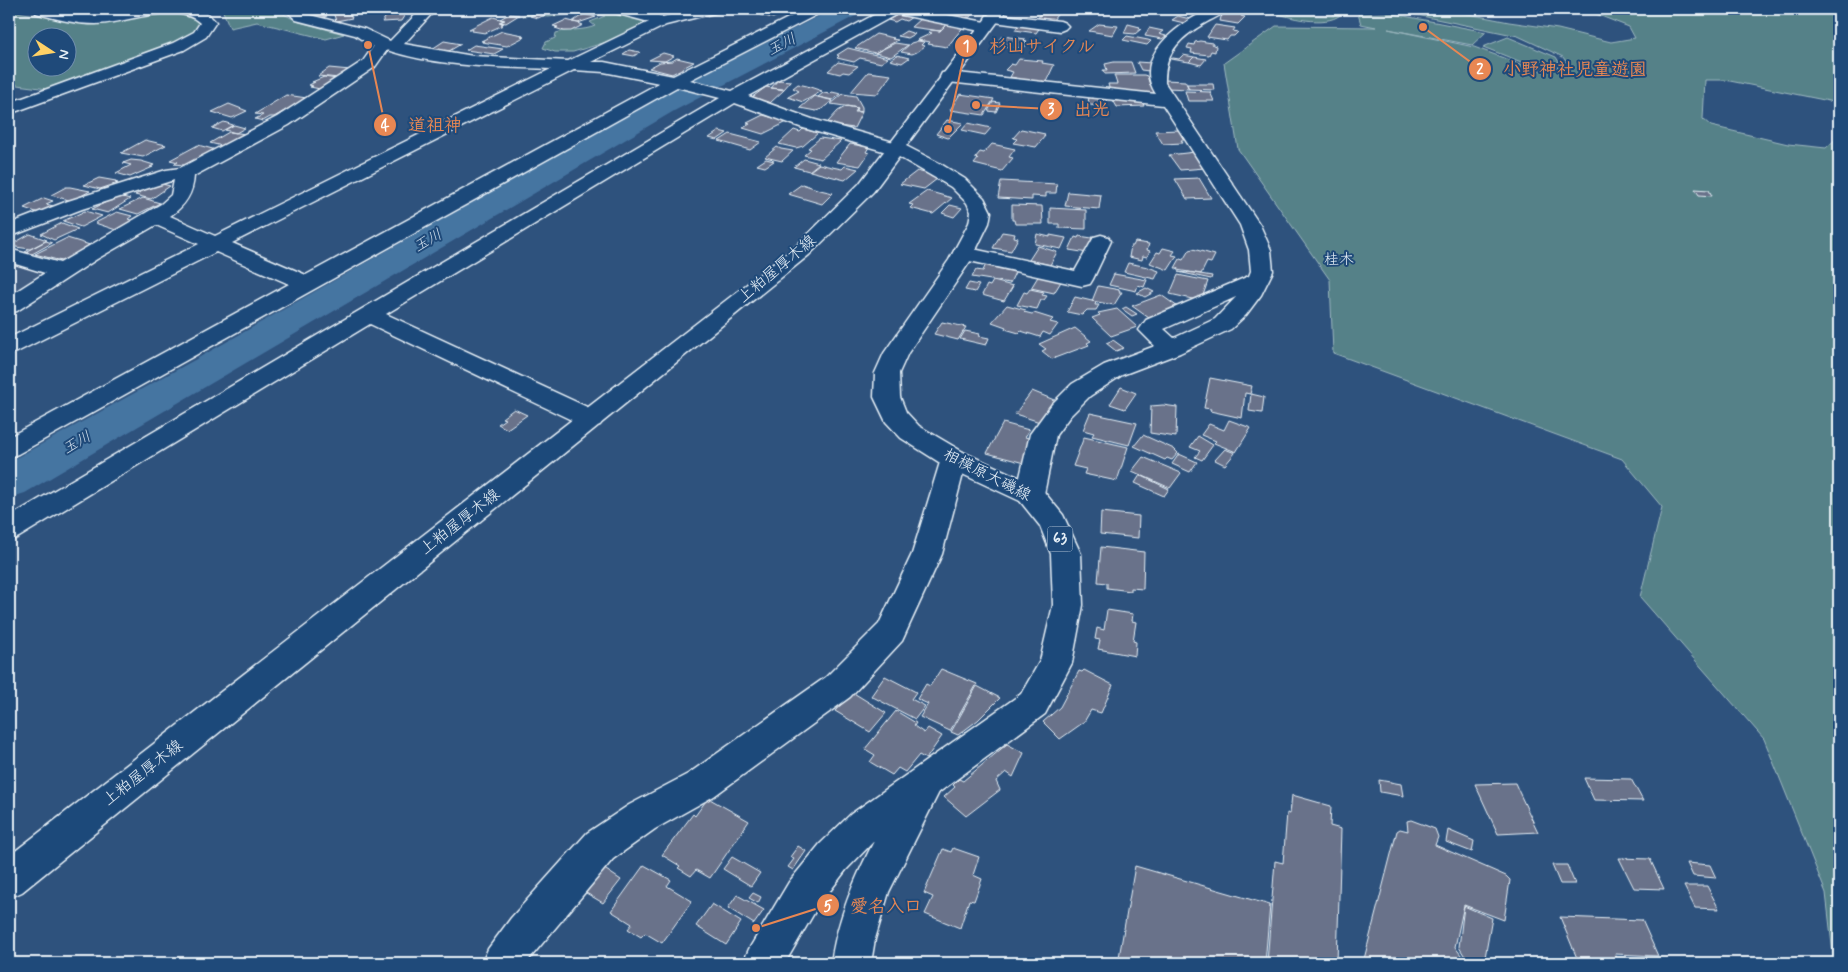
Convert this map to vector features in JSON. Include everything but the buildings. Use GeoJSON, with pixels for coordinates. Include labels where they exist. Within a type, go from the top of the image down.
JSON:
{"type":"FeatureCollection","features":[{"type":"Feature","properties":{"kind":"street"},"geometry":{"type":"LineString","coordinates":[[63,16],[81,9]]}},
{"type":"Feature","properties":{"kind":"street"},"geometry":{"type":"LineString","coordinates":[[9,108],[41,94],[114,71],[175,48],[195,39],[204,31],[208,22],[203,16],[190,12],[152,9],[130,17],[109,21],[80,20],[41,10]]}},
{"type":"Feature","properties":{"kind":"street","name":"相模原大磯線"},"geometry":{"type":"LineString","coordinates":[[292,9],[301,17],[359,24],[388,46],[465,60],[572,65],[612,69],[677,81],[733,97],[806,123],[897,149],[934,167],[949,177],[967,192],[979,206],[982,215],[979,225],[964,253],[896,353],[887,373],[887,397],[895,416],[910,432],[954,459],[1030,494],[1053,522],[1066,554],[1068,605],[1056,664],[1033,704],[864,826],[833,857],[803,895],[763,963]]}},
{"type":"Feature","properties":{"kind":"street"},"geometry":{"type":"LineString","coordinates":[[9,232],[75,204],[140,186],[173,174],[184,173],[283,120],[368,64],[379,48],[388,46],[430,9]]}},
{"type":"Feature","properties":{"kind":"street"},"geometry":{"type":"LineString","coordinates":[[616,9],[650,16],[654,24]]}},
{"type":"Feature","properties":{"kind":"street"},"geometry":{"type":"LineString","coordinates":[[9,448],[305,283],[677,81],[817,9]]}},
{"type":"Feature","properties":{"kind":"street"},"geometry":{"type":"LineString","coordinates":[[9,530],[733,97],[896,9],[1060,26]]}},
{"type":"Feature","properties":{"kind":"street"},"geometry":{"type":"LineString","coordinates":[[1030,494],[1043,434],[1061,410],[1080,390],[1113,370],[1172,348],[1223,324],[1250,295],[1262,271],[1260,250],[1250,225],[1166,100],[1157,83],[1156,68],[1170,44],[1188,27],[1220,9]]}},
{"type":"Feature","properties":{"kind":"street"},"geometry":{"type":"LineString","coordinates":[[510,63],[529,52],[567,52],[699,10]]}},
{"type":"Feature","properties":{"kind":"street"},"geometry":{"type":"LineString","coordinates":[[897,149],[992,18]]}},
{"type":"Feature","properties":{"kind":"street"},"geometry":{"type":"LineString","coordinates":[[9,347],[654,24]]}},
{"type":"Feature","properties":{"kind":"street"},"geometry":{"type":"LineString","coordinates":[[948,77],[1166,100]]}},
{"type":"Feature","properties":{"kind":"street","name":"上粕屋厚木線"},"geometry":{"type":"LineString","coordinates":[[9,879],[802,251],[866,188],[897,149]]}},
{"type":"Feature","properties":{"kind":"street"},"geometry":{"type":"LineString","coordinates":[[9,306],[177,202],[183,193],[184,173]]}},
{"type":"Feature","properties":{"kind":"street"},"geometry":{"type":"LineString","coordinates":[[155,217],[305,283]]}},
{"type":"Feature","properties":{"kind":"street"},"geometry":{"type":"LineString","coordinates":[[964,253],[1082,279],[1101,241]]}},
{"type":"Feature","properties":{"kind":"street"},"geometry":{"type":"LineString","coordinates":[[9,255],[62,272]]}},
{"type":"Feature","properties":{"kind":"street"},"geometry":{"type":"LineString","coordinates":[[1172,348],[1151,330],[1154,325],[1257,280]]}},
{"type":"Feature","properties":{"kind":"street"},"geometry":{"type":"LineString","coordinates":[[370,315],[590,419]]}},
{"type":"Feature","properties":{"kind":"street"},"geometry":{"type":"LineString","coordinates":[[502,963],[525,932],[600,846],[642,817],[701,785],[838,687],[891,632],[927,554],[954,459]]}},
{"type":"Feature","properties":{"kind":"street"},"geometry":{"type":"LineString","coordinates":[[851,963],[854,940],[881,867],[927,781]]}},
{"type":"Feature","properties":{"kind":"shaded area"},"geometry":{"type":"Polygon","coordinates":[[[9,263],[48,275],[9,301],[9,263]]]}},
{"type":"Feature","properties":{"kind":"green space"},"geometry":{"type":"Polygon","coordinates":[[[222,9],[274,9],[299,22],[344,34],[326,39],[257,22],[230,28],[222,9]]]}},
{"type":"Feature","properties":{"kind":"green space"},"geometry":{"type":"Polygon","coordinates":[[[538,9],[621,11],[650,19],[638,29],[615,39],[573,52],[555,52],[543,48],[546,42],[555,38],[556,33],[591,28],[595,26],[590,22],[605,16],[584,13],[548,17],[522,16],[538,9]]]}},
{"type":"Feature","properties":{"kind":"green space"},"geometry":{"type":"Polygon","coordinates":[[[1287,9],[1289,15],[1334,16],[1333,12],[1338,12],[1340,15],[1334,19],[1316,21],[1287,16],[1271,11],[1287,9]]]}},
{"type":"Feature","properties":{"kind":"green space"},"geometry":{"type":"Polygon","coordinates":[[[1388,9],[1443,9],[1558,29],[1611,42],[1635,38],[1629,27],[1583,9],[1839,9],[1839,103],[1725,80],[1705,80],[1703,119],[1711,126],[1788,144],[1826,148],[1839,136],[1839,963],[1834,963],[1826,893],[1764,739],[1640,597],[1662,507],[1622,459],[1333,353],[1330,280],[1238,149],[1224,63],[1276,26],[1376,27],[1361,24],[1358,14],[1389,13],[1486,32],[1472,45],[1388,29],[1474,47],[1536,70],[1547,71],[1567,63],[1563,57],[1518,36],[1388,9]]]}},
{"type":"Feature","properties":{"kind":"green space"},"geometry":{"type":"Polygon","coordinates":[[[9,11],[71,20],[149,11],[187,13],[199,17],[209,32],[48,89],[9,84],[9,11]]]}},
{"type":"Feature","properties":{"kind":"green space"},"geometry":{"type":"Polygon","coordinates":[[[1508,37],[1556,57],[1559,62],[1539,69],[1483,47],[1508,37]]]}},
{"type":"Feature","properties":{"kind":"waterway","name":"玉川"},"geometry":{"type":"LineString","coordinates":[[9,482],[212,367],[664,105],[851,9]]}},
{"type":"Feature","properties":{"kind":"place","name":"小野神社児童遊園"},"geometry":{"type":"Point","coordinates":[1423,27]}},
{"type":"Feature","properties":{"kind":"place","name":"道祖神"},"geometry":{"type":"Point","coordinates":[368,45]}},
{"type":"Feature","properties":{"kind":"place","name":"出光"},"geometry":{"type":"Point","coordinates":[976,105]}},
{"type":"Feature","properties":{"kind":"place","name":"杉山サイクル"},"geometry":{"type":"Point","coordinates":[948,129]}},
{"type":"Feature","properties":{"kind":"place","name":"愛名入口"},"geometry":{"type":"Point","coordinates":[756,928]}},
{"type":"Feature","properties":{"kind":"district","name":"桂木"},"geometry":{"type":"Point","coordinates":[1339,260]}}]}
